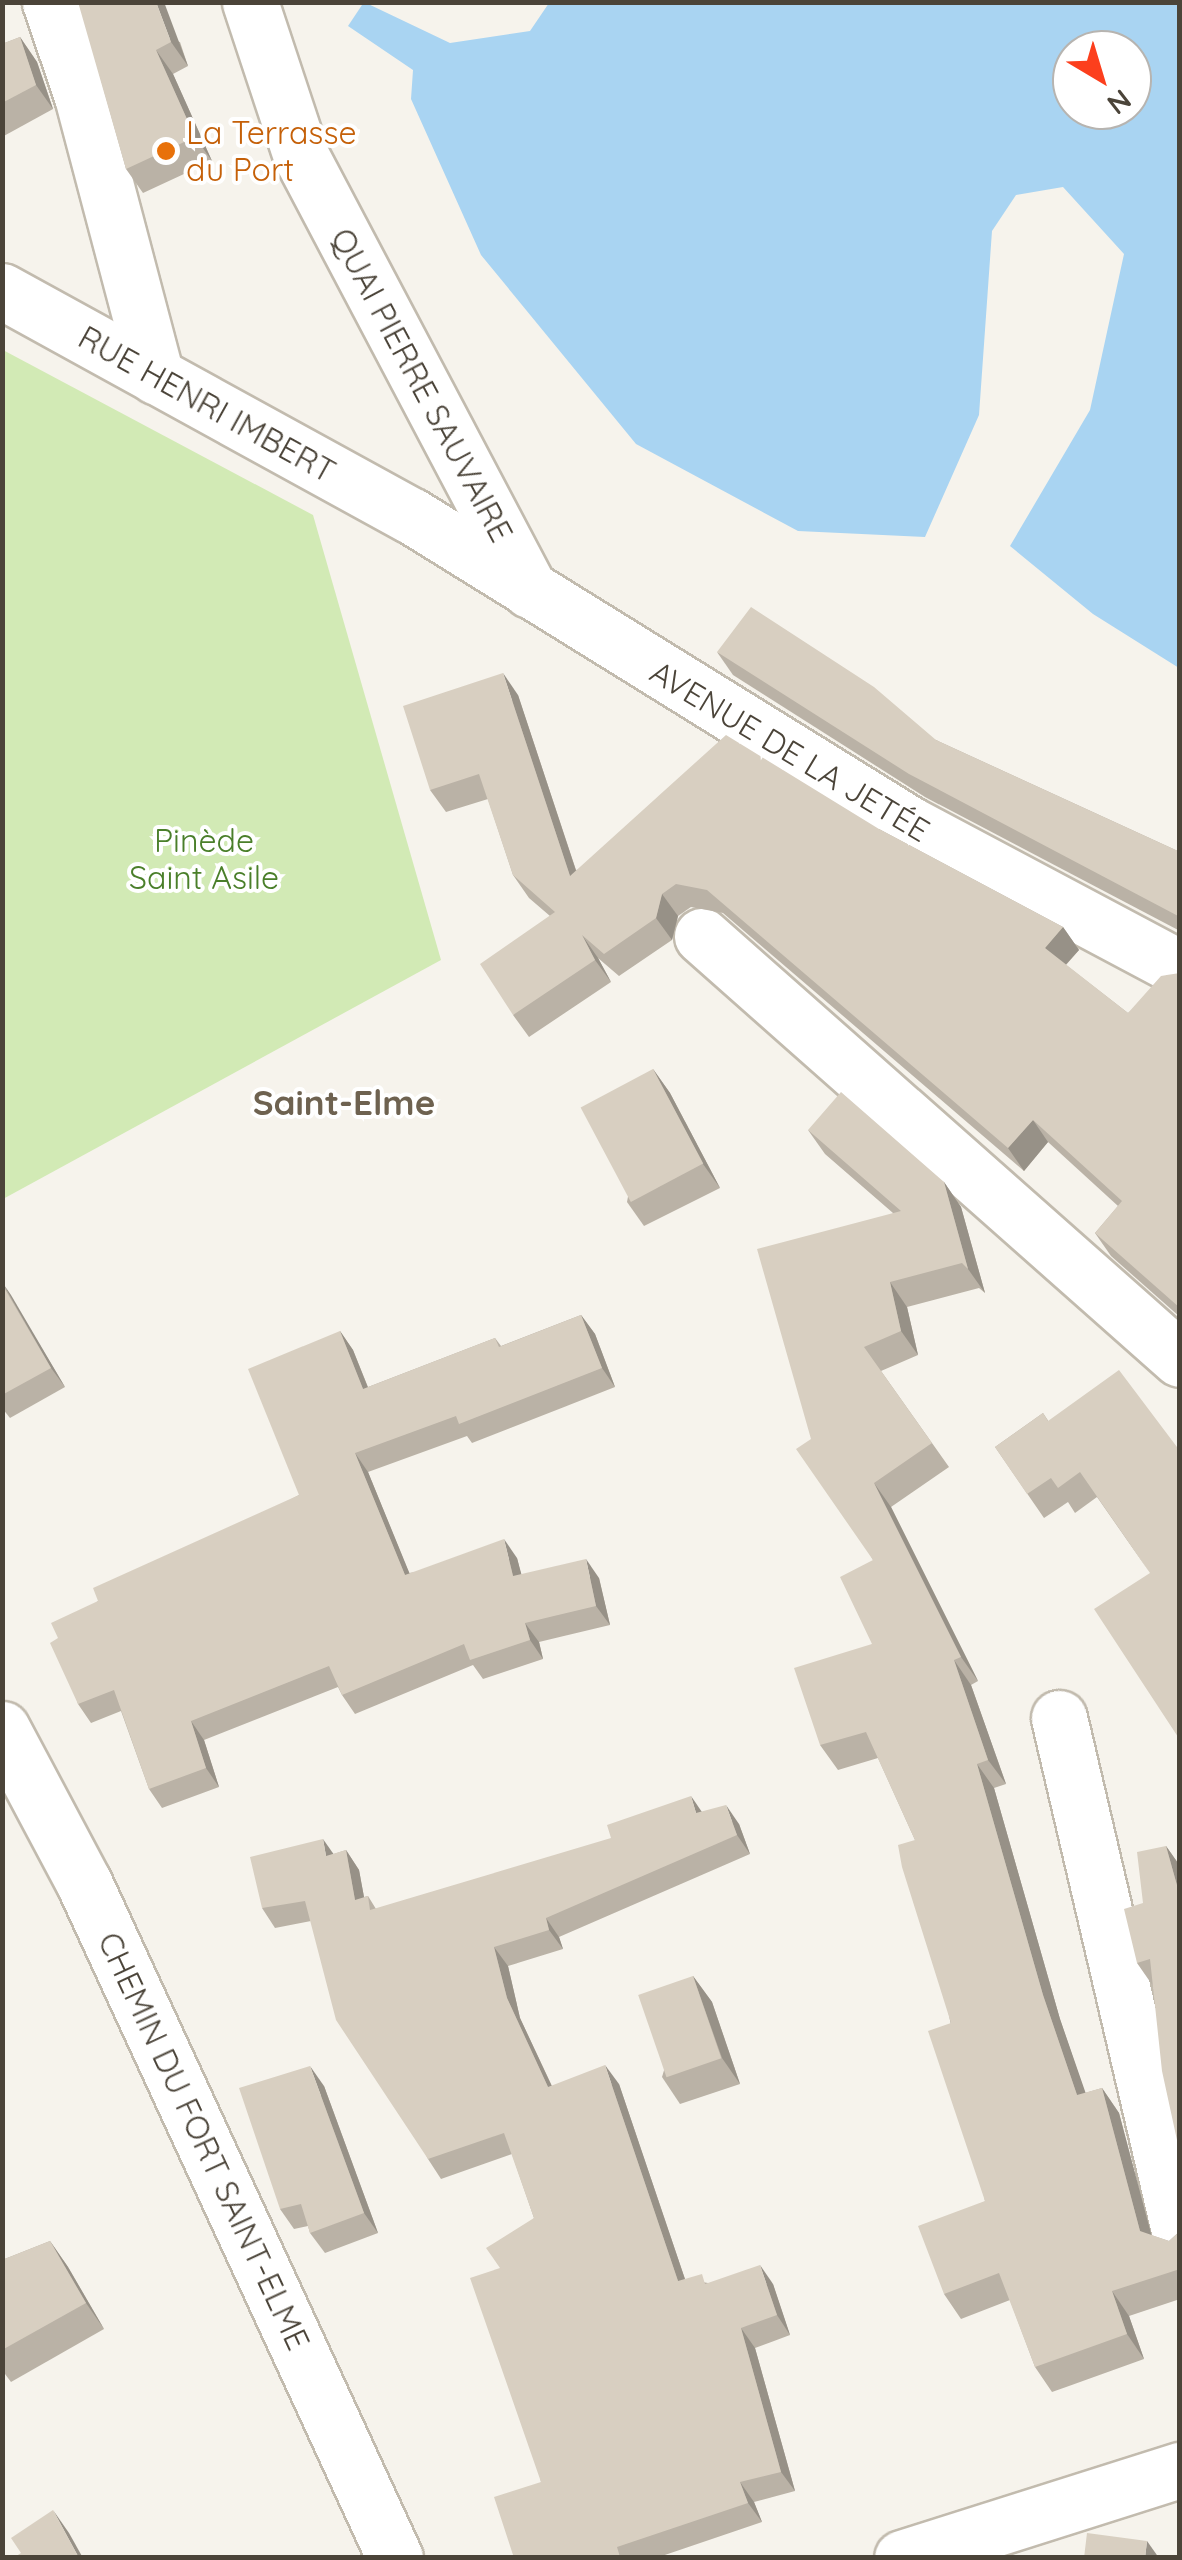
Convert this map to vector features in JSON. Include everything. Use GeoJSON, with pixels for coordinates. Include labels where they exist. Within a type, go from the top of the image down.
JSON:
{"type":"FeatureCollection","features":[{"type":"Feature","properties":{"kind":"street"},"geometry":{"type":"LineString","coordinates":[[50,2],[82,96],[156,376]]}},
{"type":"Feature","properties":{"kind":"street","name":"QUAI PIERRE SAUVAIRE"},"geometry":{"type":"LineString","coordinates":[[250,2],[301,156],[534,597]]}},
{"type":"Feature","properties":{"kind":"street","name":"RUE HENRI IMBERT"},"geometry":{"type":"LineString","coordinates":[[2,292],[412,516]]}},
{"type":"Feature","properties":{"kind":"street","name":"AVENUE DE LA JETÉE"},"geometry":{"type":"LineString","coordinates":[[412,516],[534,597],[909,824],[1180,968]]}},
{"type":"Feature","properties":{"kind":"street"},"geometry":{"type":"LineString","coordinates":[[702,936],[1180,1359]]}},
{"type":"Feature","properties":{"kind":"street"},"geometry":{"type":"LineString","coordinates":[[1059,1718],[1180,2235]]}},
{"type":"Feature","properties":{"kind":"street","name":"CHEMIN DU FORT SAINT-ELME"},"geometry":{"type":"LineString","coordinates":[[2,1729],[84,1883],[395,2558]]}},
{"type":"Feature","properties":{"kind":"street"},"geometry":{"type":"LineString","coordinates":[[902,2558],[1180,2470]]}},
{"type":"Feature","properties":{"kind":"green space","name":"Pinède Saint Asile"},"geometry":{"type":"Polygon","coordinates":[[[3,350],[313,515],[441,960],[3,1199],[3,350]]]}},
{"type":"Feature","properties":{"kind":"water"},"geometry":{"type":"Polygon","coordinates":[[[364,2],[450,43],[530,31],[549,3],[1179,3],[1179,668],[1093,614],[1010,546],[1090,410],[1124,254],[1063,187],[1016,195],[992,231],[979,415],[925,537],[798,531],[636,444],[481,255],[411,99],[413,70],[348,26],[364,2]]]}},
{"type":"Feature","properties":{"kind":"building"},"geometry":{"type":"Polygon","coordinates":[[[78,2],[156,2],[171,42],[156,50],[195,137],[126,169],[78,2]]]}},
{"type":"Feature","properties":{"kind":"building"},"geometry":{"type":"Polygon","coordinates":[[[20,37],[36,85],[2,103],[2,44],[20,37]]]}},
{"type":"Feature","properties":{"kind":"building"},"geometry":{"type":"Polygon","coordinates":[[[751,607],[874,687],[936,740],[1180,852],[1180,917],[909,774],[717,652],[751,607]]]}},
{"type":"Feature","properties":{"kind":"building"},"geometry":{"type":"Polygon","coordinates":[[[503,673],[570,876],[726,735],[879,829],[1063,927],[1045,948],[1128,1013],[1161,976],[1180,973],[1180,1308],[1095,1233],[1122,1201],[1033,1120],[1008,1148],[707,890],[676,884],[662,894],[656,918],[604,954],[582,935],[595,960],[513,1015],[480,964],[555,912],[513,875],[479,774],[430,790],[403,706],[503,673]]]}},
{"type":"Feature","properties":{"kind":"building"},"geometry":{"type":"Polygon","coordinates":[[[653,1069],[703,1163],[631,1202],[581,1107],[653,1069]]]}},
{"type":"Feature","properties":{"kind":"building"},"geometry":{"type":"Polygon","coordinates":[[[841,1092],[944,1182],[968,1269],[962,1263],[890,1282],[901,1331],[864,1347],[932,1443],[874,1483],[961,1657],[954,1660],[988,1760],[977,1764],[1043,1995],[1077,2095],[1102,2088],[1140,2231],[1169,2241],[1180,2231],[1180,2269],[1112,2291],[1127,2334],[1035,2367],[999,2273],[944,2294],[918,2226],[985,2201],[928,2031],[951,2023],[902,1867],[898,1845],[915,1840],[866,1732],[820,1745],[794,1668],[872,1644],[840,1577],[873,1560],[796,1449],[811,1439],[757,1249],[901,1211],[808,1130],[841,1092]]]}},
{"type":"Feature","properties":{"kind":"building"},"geometry":{"type":"Polygon","coordinates":[[[2,1284],[51,1368],[2,1395],[2,1284]]]}},
{"type":"Feature","properties":{"kind":"building"},"geometry":{"type":"Polygon","coordinates":[[[581,1315],[602,1368],[459,1424],[456,1416],[355,1453],[405,1575],[504,1539],[513,1576],[586,1559],[596,1606],[525,1623],[530,1640],[470,1660],[464,1644],[342,1695],[329,1666],[191,1721],[206,1768],[149,1789],[114,1690],[78,1704],[50,1643],[58,1638],[51,1623],[98,1601],[93,1588],[299,1495],[248,1369],[340,1331],[363,1389],[495,1338],[499,1347],[581,1315]]]}},
{"type":"Feature","properties":{"kind":"building"},"geometry":{"type":"Polygon","coordinates":[[[1119,1370],[1180,1451],[1180,1740],[1094,1609],[1150,1573],[1080,1472],[1058,1488],[1051,1478],[1027,1494],[995,1447],[1043,1413],[1048,1421],[1119,1370]]]}},
{"type":"Feature","properties":{"kind":"building"},"geometry":{"type":"Polygon","coordinates":[[[691,1796],[696,1813],[726,1805],[737,1835],[546,1918],[549,1930],[494,1947],[507,1998],[548,2087],[605,2065],[678,2281],[702,2274],[705,2284],[760,2265],[777,2315],[741,2328],[781,2472],[740,2482],[748,2503],[617,2547],[620,2557],[514,2558],[494,2497],[541,2482],[470,2278],[500,2268],[486,2248],[534,2218],[504,2133],[428,2159],[336,2020],[305,1901],[262,1908],[250,1857],[323,1839],[326,1856],[346,1850],[355,1900],[368,1896],[370,1910],[611,1838],[607,1825],[691,1796]]]}},
{"type":"Feature","properties":{"kind":"building"},"geometry":{"type":"Polygon","coordinates":[[[1166,1846],[1180,1896],[1180,2154],[1162,2071],[1150,1959],[1137,1963],[1124,1909],[1143,1903],[1137,1852],[1166,1846]]]}},
{"type":"Feature","properties":{"kind":"building"},"geometry":{"type":"Polygon","coordinates":[[[693,1976],[721,2058],[666,2077],[638,1995],[693,1976]]]}},
{"type":"Feature","properties":{"kind":"building"},"geometry":{"type":"Polygon","coordinates":[[[310,2066],[364,2213],[310,2233],[301,2204],[280,2209],[239,2088],[310,2066]]]}},
{"type":"Feature","properties":{"kind":"building"},"geometry":{"type":"Polygon","coordinates":[[[50,2241],[86,2303],[2,2350],[2,2260],[50,2241]]]}},
{"type":"Feature","properties":{"kind":"building"},"geometry":{"type":"Polygon","coordinates":[[[53,2510],[79,2558],[13,2558],[21,2553],[11,2538],[53,2510]]]}},
{"type":"Feature","properties":{"kind":"building"},"geometry":{"type":"Polygon","coordinates":[[[1087,2533],[1147,2541],[1145,2558],[1084,2558],[1087,2533]]]}},
{"type":"Feature","properties":{"kind":"place","name":"La Terrasse du Port"},"geometry":{"type":"Point","coordinates":[166,151]}},
{"type":"Feature","properties":{"kind":"district","name":"Saint-Elme"},"geometry":{"type":"Point","coordinates":[344,1102]}}]}
